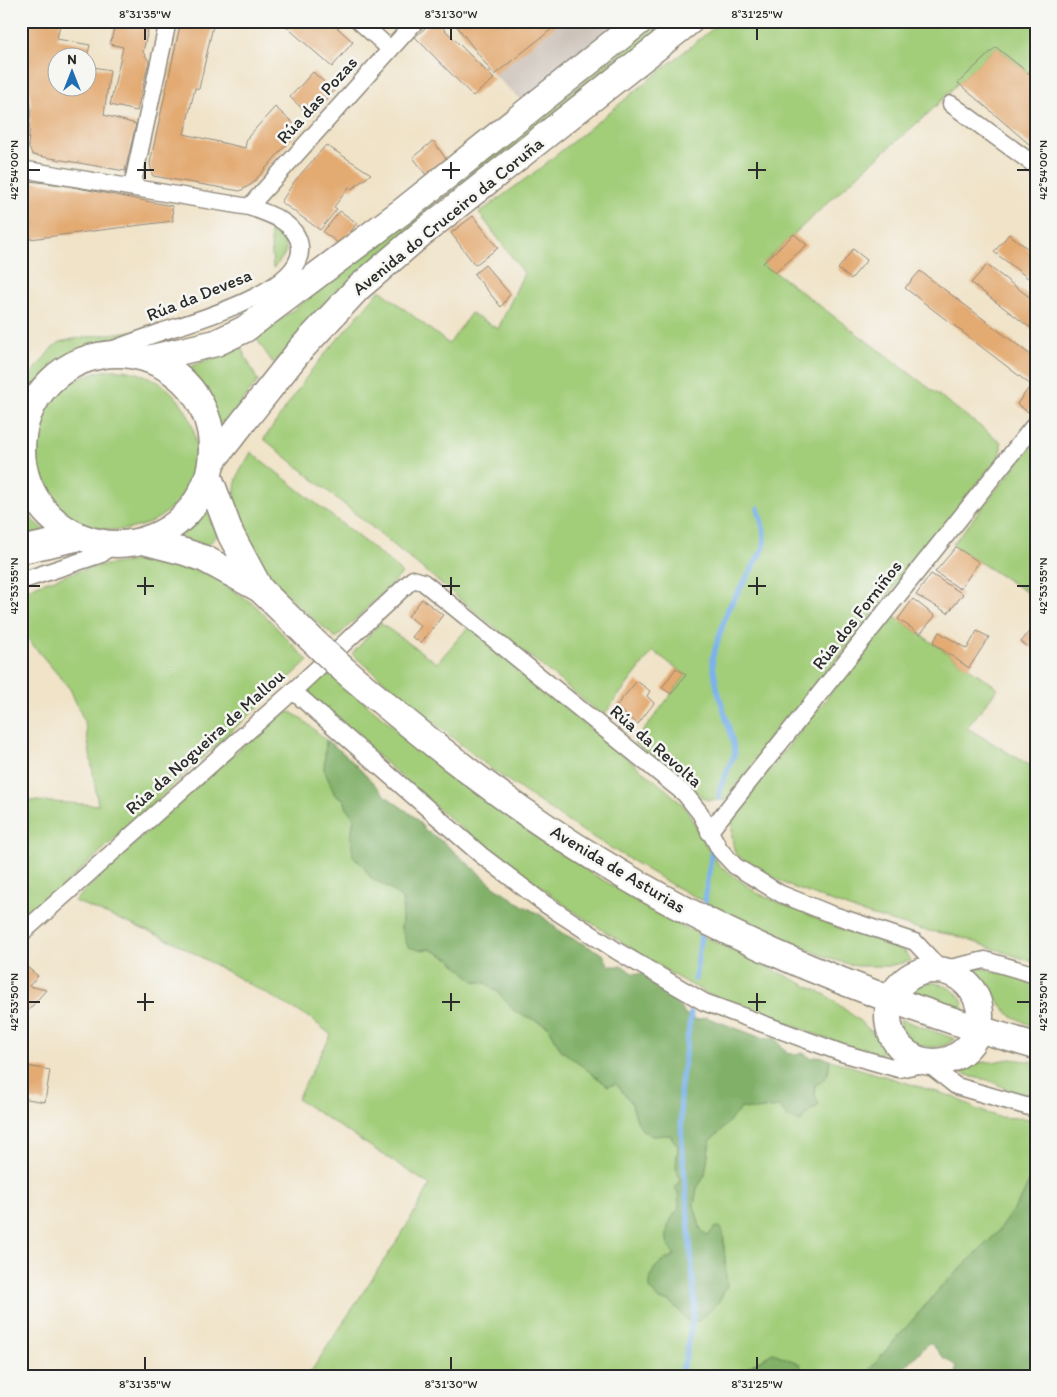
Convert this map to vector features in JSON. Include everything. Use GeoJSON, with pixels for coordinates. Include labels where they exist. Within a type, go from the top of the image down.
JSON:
{"type":"FeatureCollection","features":[{"type":"Feature","properties":{"kind":"main road","name":"Avenida do Cruceiro da Coruña"},"geometry":{"type":"LineString","coordinates":[[148,359],[216,343],[245,329],[411,204],[640,21]]}},
{"type":"Feature","properties":{"kind":"main road","name":"Avenida do Cruceiro da Coruña"},"geometry":{"type":"LineString","coordinates":[[143,542],[168,531],[189,512],[202,494],[211,468],[300,350],[357,289],[421,234],[690,21]]}},
{"type":"Feature","properties":{"kind":"main road"},"geometry":{"type":"LineString","coordinates":[[143,542],[111,544],[88,541],[60,526],[47,514],[28,485],[21,448],[29,406],[56,375],[76,363],[93,357],[112,354],[125,354],[148,359],[164,366],[178,375],[199,399],[206,412],[211,430],[211,468]]}},
{"type":"Feature","properties":{"kind":"main road","name":"Avenida de Asturias"},"geometry":{"type":"LineString","coordinates":[[211,468],[231,535],[260,589]]}},
{"type":"Feature","properties":{"kind":"main road"},"geometry":{"type":"LineString","coordinates":[[21,550],[80,537]]}},
{"type":"Feature","properties":{"kind":"main road","name":"Avenida de Asturias"},"geometry":{"type":"LineString","coordinates":[[143,542],[186,552],[205,559],[260,589],[344,669],[405,722],[454,760],[506,799],[602,863],[657,895],[718,927],[829,977],[890,1000],[979,1019]]}},
{"type":"Feature","properties":{"kind":"main road"},"geometry":{"type":"LineString","coordinates":[[960,1055],[968,1047],[979,1019],[970,987],[958,976],[942,970],[923,971],[904,980],[890,1000],[887,1018],[889,1030],[896,1045],[907,1054],[927,1063],[943,1062],[960,1055],[1030,1044]]}},
{"type":"Feature","properties":{"kind":"main road"},"geometry":{"type":"LineString","coordinates":[[829,977],[869,981],[913,975]]}},
{"type":"Feature","properties":{"kind":"main road"},"geometry":{"type":"LineString","coordinates":[[829,977],[889,1030]]}},
{"type":"Feature","properties":{"kind":"main road"},"geometry":{"type":"LineString","coordinates":[[979,1019],[1030,1044]]}},
{"type":"Feature","properties":{"kind":"street"},"geometry":{"type":"LineString","coordinates":[[132,187],[168,21]]}},
{"type":"Feature","properties":{"kind":"street"},"geometry":{"type":"LineString","coordinates":[[359,21],[390,49]]}},
{"type":"Feature","properties":{"kind":"street","name":"Rúa das Pozas"},"geometry":{"type":"LineString","coordinates":[[249,207],[416,21]]}},
{"type":"Feature","properties":{"kind":"street"},"geometry":{"type":"LineString","coordinates":[[951,104],[1036,166]]}},
{"type":"Feature","properties":{"kind":"street","name":"Rúa da Devesa"},"geometry":{"type":"LineString","coordinates":[[21,169],[249,207],[278,219],[296,233],[300,243],[300,254],[292,271],[272,286],[235,306],[93,357]]}},
{"type":"Feature","properties":{"kind":"street","name":"Rúa dos Forniños"},"geometry":{"type":"LineString","coordinates":[[710,832],[1036,423]]}},
{"type":"Feature","properties":{"kind":"street"},"geometry":{"type":"LineString","coordinates":[[21,581],[102,554],[111,544]]}},
{"type":"Feature","properties":{"kind":"street","name":"Rúa da Revolta"},"geometry":{"type":"LineString","coordinates":[[413,579],[423,582],[685,794],[700,813],[720,850],[735,866],[782,894],[828,913],[915,942],[942,970]]}},
{"type":"Feature","properties":{"kind":"street","name":"Rúa da Nogueira de Mallou"},"geometry":{"type":"LineString","coordinates":[[21,934],[293,692],[413,579]]}},
{"type":"Feature","properties":{"kind":"street"},"geometry":{"type":"LineString","coordinates":[[293,692],[481,855],[545,904],[617,951],[704,1002],[842,1053],[899,1069],[927,1063],[956,1086],[1036,1109]]}},
{"type":"Feature","properties":{"kind":"street"},"geometry":{"type":"LineString","coordinates":[[942,970],[985,960],[1036,975]]}},
{"type":"Feature","properties":{"kind":"shaded area"},"geometry":{"type":"Polygon","coordinates":[[[453,21],[621,21],[522,101],[494,75],[453,21]]]}},
{"type":"Feature","properties":{"kind":"green space"},"geometry":{"type":"Polygon","coordinates":[[[660,21],[672,21],[273,363],[256,338],[353,265],[660,21]]]}},
{"type":"Feature","properties":{"kind":"green space"},"geometry":{"type":"Polygon","coordinates":[[[722,21],[1036,21],[1036,79],[996,47],[932,110],[862,171],[763,263],[1001,442],[1001,454],[725,800],[707,800],[699,795],[679,775],[634,743],[686,675],[653,651],[603,716],[264,439],[313,368],[380,290],[449,344],[471,313],[498,329],[524,273],[479,213],[539,169],[722,21]]]}},
{"type":"Feature","properties":{"kind":"green space"},"geometry":{"type":"Polygon","coordinates":[[[270,231],[282,239],[286,248],[283,257],[273,268],[270,231]]]}},
{"type":"Feature","properties":{"kind":"green space"},"geometry":{"type":"Polygon","coordinates":[[[160,327],[78,353],[49,373],[21,406],[21,388],[51,349],[60,342],[160,327]]]}},
{"type":"Feature","properties":{"kind":"green space"},"geometry":{"type":"Polygon","coordinates":[[[240,346],[258,381],[221,429],[207,396],[198,382],[185,369],[240,346]]]}},
{"type":"Feature","properties":{"kind":"green space"},"geometry":{"type":"Polygon","coordinates":[[[124,370],[154,379],[173,393],[183,405],[190,419],[195,434],[195,466],[190,481],[183,495],[173,507],[161,517],[139,527],[124,530],[108,530],[93,527],[71,517],[49,495],[37,466],[36,442],[39,427],[49,405],[71,383],[100,371],[124,370]]]}},
{"type":"Feature","properties":{"kind":"green space"},"geometry":{"type":"Polygon","coordinates":[[[1036,441],[1036,598],[952,545],[1036,441]]]}},
{"type":"Feature","properties":{"kind":"green space"},"geometry":{"type":"Polygon","coordinates":[[[251,452],[394,565],[402,574],[336,638],[290,598],[276,583],[253,552],[244,533],[236,505],[235,488],[239,472],[251,452]]]}},
{"type":"Feature","properties":{"kind":"green space"},"geometry":{"type":"Polygon","coordinates":[[[21,502],[33,521],[45,531],[21,536],[21,502]]]}},
{"type":"Feature","properties":{"kind":"green space"},"geometry":{"type":"Polygon","coordinates":[[[209,507],[219,534],[203,550],[177,540],[209,507]]]}},
{"type":"Feature","properties":{"kind":"green space"},"geometry":{"type":"Polygon","coordinates":[[[148,559],[178,564],[212,576],[256,606],[308,661],[21,925],[21,800],[98,805],[85,723],[70,689],[21,631],[21,592],[39,584],[92,567],[148,559]]]}},
{"type":"Feature","properties":{"kind":"green space"},"geometry":{"type":"Polygon","coordinates":[[[892,616],[998,688],[967,728],[1036,769],[1036,963],[954,935],[923,930],[863,913],[787,885],[736,855],[732,835],[734,815],[892,616]]]}},
{"type":"Feature","properties":{"kind":"green space"},"geometry":{"type":"Polygon","coordinates":[[[380,623],[437,663],[469,626],[685,807],[719,865],[757,893],[846,931],[885,943],[905,952],[911,961],[888,966],[857,966],[834,960],[762,931],[672,885],[571,824],[494,771],[352,654],[380,623]]]}},
{"type":"Feature","properties":{"kind":"green space"},"geometry":{"type":"Polygon","coordinates":[[[320,674],[327,674],[337,679],[448,773],[591,873],[680,925],[826,995],[860,1021],[880,1040],[885,1047],[884,1052],[871,1054],[711,995],[678,978],[573,911],[456,824],[312,699],[310,689],[320,674]]]}},
{"type":"Feature","properties":{"kind":"green space"},"geometry":{"type":"Polygon","coordinates":[[[290,712],[301,718],[326,740],[324,769],[335,795],[344,799],[347,809],[354,818],[351,837],[353,856],[364,867],[370,877],[389,888],[402,899],[401,928],[419,950],[430,949],[450,959],[474,981],[486,983],[498,992],[514,1011],[548,1026],[561,1050],[608,1086],[616,1084],[631,1102],[637,1120],[652,1136],[670,1135],[678,1146],[676,1168],[680,1179],[679,1209],[667,1230],[668,1244],[675,1255],[665,1260],[659,1300],[671,1302],[687,1320],[725,1266],[723,1233],[714,1229],[708,1236],[701,1230],[694,1205],[697,1188],[705,1175],[710,1140],[719,1133],[741,1108],[756,1110],[779,1107],[788,1118],[806,1117],[809,1111],[816,1108],[815,1085],[828,1075],[830,1060],[954,1097],[978,1110],[999,1117],[1036,1119],[1036,1167],[1022,1197],[996,1234],[941,1287],[864,1376],[803,1376],[800,1364],[773,1353],[733,1376],[308,1376],[406,1227],[430,1185],[297,1099],[331,1035],[310,1018],[172,941],[74,901],[174,807],[266,726],[280,715],[290,712]]]}},
{"type":"Feature","properties":{"kind":"green space"},"geometry":{"type":"Polygon","coordinates":[[[326,740],[347,756],[387,797],[415,817],[425,830],[443,842],[494,886],[541,915],[562,933],[603,954],[609,966],[623,966],[632,973],[645,974],[661,983],[685,1014],[697,1020],[706,1017],[762,1038],[775,1038],[788,1054],[803,1053],[811,1058],[820,1056],[830,1060],[828,1072],[822,1081],[815,1085],[815,1095],[819,1104],[816,1108],[809,1111],[801,1122],[788,1118],[779,1107],[756,1110],[741,1108],[719,1133],[710,1140],[705,1175],[697,1188],[694,1205],[701,1230],[708,1236],[714,1228],[719,1227],[723,1233],[727,1286],[719,1301],[706,1315],[697,1321],[687,1320],[671,1302],[659,1300],[650,1289],[653,1271],[659,1264],[675,1255],[667,1240],[667,1230],[679,1209],[678,1194],[675,1189],[680,1179],[676,1168],[678,1146],[670,1135],[652,1136],[642,1130],[631,1102],[616,1084],[608,1086],[561,1050],[548,1026],[514,1011],[498,992],[486,983],[474,981],[450,959],[430,949],[419,950],[408,947],[401,928],[402,899],[389,888],[370,877],[364,867],[353,856],[351,837],[354,818],[347,808],[344,799],[335,795],[324,769],[326,740]]]}},
{"type":"Feature","properties":{"kind":"green space"},"geometry":{"type":"Polygon","coordinates":[[[978,967],[1036,985],[1036,1028],[1010,1015],[972,972],[978,967]]]}},
{"type":"Feature","properties":{"kind":"green space"},"geometry":{"type":"Polygon","coordinates":[[[929,982],[947,987],[957,994],[961,999],[964,1011],[908,991],[929,982]]]}},
{"type":"Feature","properties":{"kind":"green space"},"geometry":{"type":"Polygon","coordinates":[[[900,1019],[955,1039],[939,1047],[921,1046],[907,1036],[902,1029],[900,1019]]]}},
{"type":"Feature","properties":{"kind":"green space"},"geometry":{"type":"Polygon","coordinates":[[[1010,1059],[1036,1062],[1036,1098],[958,1071],[963,1063],[1010,1059]]]}},
{"type":"Feature","properties":{"kind":"green space"},"geometry":{"type":"Polygon","coordinates":[[[1036,1167],[1036,1376],[956,1376],[956,1366],[943,1357],[930,1342],[896,1376],[864,1376],[941,1287],[996,1234],[1022,1197],[1036,1167]]]}},
{"type":"Feature","properties":{"kind":"green space"},"geometry":{"type":"Polygon","coordinates":[[[773,1353],[800,1364],[803,1376],[733,1376],[773,1353]]]}},
{"type":"Feature","properties":{"kind":"building"},"geometry":{"type":"Polygon","coordinates":[[[21,21],[61,21],[57,39],[90,45],[89,48],[48,48],[48,98],[98,98],[98,68],[110,70],[104,115],[136,124],[125,171],[33,155],[28,147],[31,107],[21,21]]]}},
{"type":"Feature","properties":{"kind":"building"},"geometry":{"type":"Polygon","coordinates":[[[116,21],[150,21],[143,52],[149,61],[137,111],[110,105],[123,47],[110,44],[116,21]]]}},
{"type":"Feature","properties":{"kind":"building"},"geometry":{"type":"Polygon","coordinates":[[[181,21],[214,21],[199,89],[195,88],[184,134],[245,148],[247,138],[275,107],[300,129],[252,184],[240,191],[153,176],[152,174],[150,163],[181,21]]]}},
{"type":"Feature","properties":{"kind":"building"},"geometry":{"type":"Polygon","coordinates":[[[280,21],[330,21],[353,42],[332,67],[280,21]]]}},
{"type":"Feature","properties":{"kind":"building"},"geometry":{"type":"Polygon","coordinates":[[[433,21],[436,21],[494,79],[473,96],[415,37],[433,21]]]}},
{"type":"Feature","properties":{"kind":"building"},"geometry":{"type":"Polygon","coordinates":[[[453,21],[562,21],[494,75],[453,21]]]}},
{"type":"Feature","properties":{"kind":"building"},"geometry":{"type":"Polygon","coordinates":[[[996,47],[1036,79],[1036,150],[958,83],[996,47]]]}},
{"type":"Feature","properties":{"kind":"building"},"geometry":{"type":"Polygon","coordinates":[[[313,72],[334,91],[311,117],[290,97],[313,72]]]}},
{"type":"Feature","properties":{"kind":"building"},"geometry":{"type":"Polygon","coordinates":[[[433,141],[447,160],[426,175],[413,157],[433,141]]]}},
{"type":"Feature","properties":{"kind":"building"},"geometry":{"type":"Polygon","coordinates":[[[326,145],[371,174],[352,189],[349,187],[334,207],[337,209],[320,230],[281,202],[294,182],[326,145]]]}},
{"type":"Feature","properties":{"kind":"building"},"geometry":{"type":"Polygon","coordinates":[[[21,180],[62,185],[172,206],[173,221],[22,240],[21,180]]]}},
{"type":"Feature","properties":{"kind":"building"},"geometry":{"type":"Polygon","coordinates":[[[340,211],[357,223],[341,245],[323,232],[340,211]]]}},
{"type":"Feature","properties":{"kind":"building"},"geometry":{"type":"Polygon","coordinates":[[[473,216],[498,248],[475,265],[451,233],[473,216]]]}},
{"type":"Feature","properties":{"kind":"building"},"geometry":{"type":"Polygon","coordinates":[[[794,234],[807,245],[775,273],[763,263],[794,234]]]}},
{"type":"Feature","properties":{"kind":"building"},"geometry":{"type":"Polygon","coordinates":[[[1009,234],[1036,255],[1036,284],[994,252],[1009,234]]]}},
{"type":"Feature","properties":{"kind":"building"},"geometry":{"type":"Polygon","coordinates":[[[853,249],[867,260],[851,279],[838,269],[853,249]]]}},
{"type":"Feature","properties":{"kind":"building"},"geometry":{"type":"Polygon","coordinates":[[[485,265],[510,294],[501,307],[474,274],[485,265]]]}},
{"type":"Feature","properties":{"kind":"building"},"geometry":{"type":"Polygon","coordinates":[[[987,265],[1036,302],[1036,332],[971,283],[987,265]]]}},
{"type":"Feature","properties":{"kind":"building"},"geometry":{"type":"Polygon","coordinates":[[[920,271],[1036,359],[1036,400],[1028,412],[1017,404],[1031,385],[905,288],[920,271]]]}},
{"type":"Feature","properties":{"kind":"building"},"geometry":{"type":"Polygon","coordinates":[[[956,547],[979,562],[960,589],[935,572],[956,547]]]}},
{"type":"Feature","properties":{"kind":"building"},"geometry":{"type":"Polygon","coordinates":[[[931,574],[963,594],[948,613],[916,595],[931,574]]]}},
{"type":"Feature","properties":{"kind":"building"},"geometry":{"type":"Polygon","coordinates":[[[422,599],[443,615],[421,643],[412,637],[421,626],[408,616],[422,599]]]}},
{"type":"Feature","properties":{"kind":"building"},"geometry":{"type":"Polygon","coordinates":[[[913,599],[935,616],[920,634],[898,619],[913,599]]]}},
{"type":"Feature","properties":{"kind":"building"},"geometry":{"type":"Polygon","coordinates":[[[977,631],[989,637],[969,668],[933,643],[939,632],[967,649],[977,631]]]}},
{"type":"Feature","properties":{"kind":"building"},"geometry":{"type":"Polygon","coordinates":[[[1028,633],[1036,637],[1030,648],[1021,642],[1028,633]]]}},
{"type":"Feature","properties":{"kind":"building"},"geometry":{"type":"Polygon","coordinates":[[[676,668],[686,675],[671,694],[662,688],[676,668]]]}},
{"type":"Feature","properties":{"kind":"building"},"geometry":{"type":"Polygon","coordinates":[[[637,681],[650,691],[647,696],[654,703],[638,724],[615,707],[637,681]]]}},
{"type":"Feature","properties":{"kind":"building"},"geometry":{"type":"Polygon","coordinates":[[[21,962],[38,976],[29,986],[46,990],[26,1013],[21,1012],[21,962]]]}},
{"type":"Feature","properties":{"kind":"building"},"geometry":{"type":"Polygon","coordinates":[[[21,1065],[50,1070],[45,1102],[21,1098],[21,1065]]]}},
{"type":"Feature","properties":{"kind":"waterway"},"geometry":{"type":"LineString","coordinates":[[719,798],[720,788],[735,753],[717,688],[712,659],[728,609],[764,548],[764,532],[758,508]]}},
{"type":"Feature","properties":{"kind":"waterway"},"geometry":{"type":"LineString","coordinates":[[705,901],[712,850]]}},
{"type":"Feature","properties":{"kind":"waterway"},"geometry":{"type":"LineString","coordinates":[[695,979],[701,935]]}},
{"type":"Feature","properties":{"kind":"waterway"},"geometry":{"type":"LineString","coordinates":[[680,1376],[685,1360],[695,1306],[680,1092],[691,1013]]}}]}
